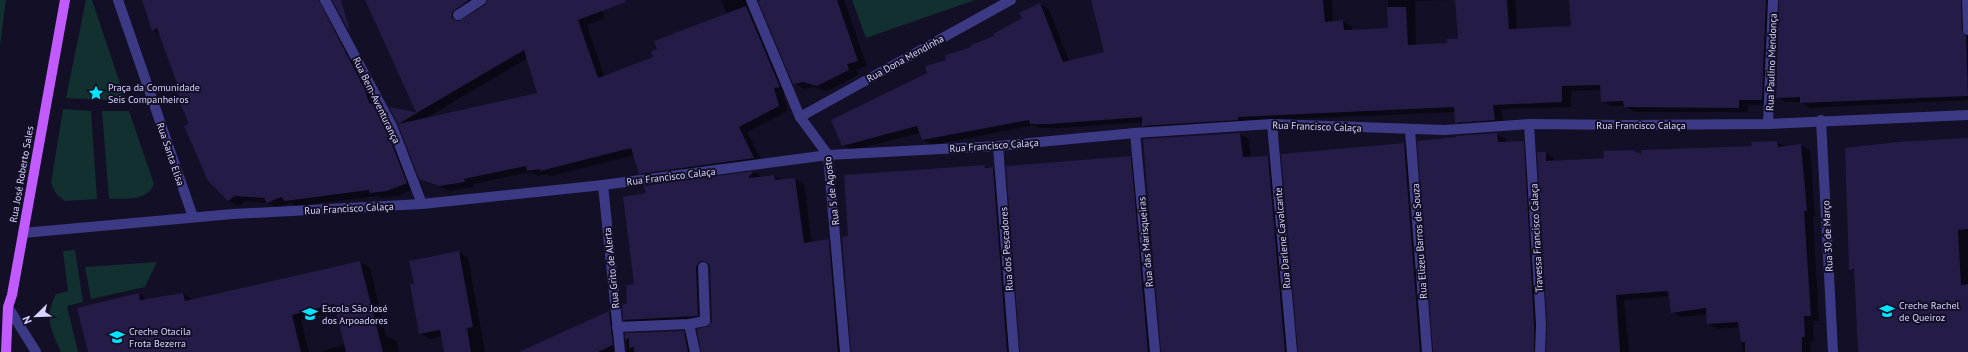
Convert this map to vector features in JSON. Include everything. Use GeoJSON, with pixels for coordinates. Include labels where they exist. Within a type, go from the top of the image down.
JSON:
{"type":"FeatureCollection","features":[{"type":"Feature","properties":{"kind":"main road","name":"Rua José Roberto Sales"},"geometry":{"type":"LineString","coordinates":[[6,352],[8,307],[12,296],[65,0]]}},
{"type":"Feature","properties":{"kind":"street","name":"Rua Santa Elisa"},"geometry":{"type":"LineString","coordinates":[[118,0],[193,218]]}},
{"type":"Feature","properties":{"kind":"street","name":"Rua Bem-Aventurança"},"geometry":{"type":"LineString","coordinates":[[325,0],[392,126],[422,204]]}},
{"type":"Feature","properties":{"kind":"street"},"geometry":{"type":"LineString","coordinates":[[458,15],[481,0]]}},
{"type":"Feature","properties":{"kind":"street","name":"Rua 5 de Agosto"},"geometry":{"type":"LineString","coordinates":[[751,0],[800,117],[828,155],[845,352]]}},
{"type":"Feature","properties":{"kind":"street","name":"Rua Dona Mendinha"},"geometry":{"type":"LineString","coordinates":[[800,117],[1011,0]]}},
{"type":"Feature","properties":{"kind":"street","name":"Rua Paulino Mendonça"},"geometry":{"type":"LineString","coordinates":[[1768,124],[1773,0]]}},
{"type":"Feature","properties":{"kind":"street"},"geometry":{"type":"LineString","coordinates":[[1967,0],[1968,30]]}},
{"type":"Feature","properties":{"kind":"street","name":"Rua Francisco Calaça"},"geometry":{"type":"LineString","coordinates":[[23,233],[193,218],[422,204],[603,185],[828,155],[998,146],[1135,133],[1272,124],[1410,130],[1445,130],[1529,124],[1768,124],[1821,120],[1968,116]]}},
{"type":"Feature","properties":{"kind":"street","name":"Rua 30 de Março"},"geometry":{"type":"LineString","coordinates":[[1821,120],[1833,352]]}},
{"type":"Feature","properties":{"kind":"street","name":"Rua Darlene Cavalcante"},"geometry":{"type":"LineString","coordinates":[[1272,124],[1292,352]]}},
{"type":"Feature","properties":{"kind":"street","name":"Travessa Francisco Calaça"},"geometry":{"type":"LineString","coordinates":[[1529,124],[1541,324],[1540,352]]}},
{"type":"Feature","properties":{"kind":"street","name":"Rua Elizeu Barros de Souza"},"geometry":{"type":"LineString","coordinates":[[1410,130],[1427,352]]}},
{"type":"Feature","properties":{"kind":"street","name":"Rua das Marisqueiras"},"geometry":{"type":"LineString","coordinates":[[1135,133],[1155,352]]}},
{"type":"Feature","properties":{"kind":"street","name":"Rua dos Pescadores"},"geometry":{"type":"LineString","coordinates":[[998,146],[1014,352]]}},
{"type":"Feature","properties":{"kind":"street","name":"Rua Grito de Alerta"},"geometry":{"type":"LineString","coordinates":[[603,185],[620,352]]}},
{"type":"Feature","properties":{"kind":"street"},"geometry":{"type":"LineString","coordinates":[[617,327],[689,324],[705,321],[703,268]]}},
{"type":"Feature","properties":{"kind":"street"},"geometry":{"type":"LineString","coordinates":[[8,307],[36,352]]}},
{"type":"Feature","properties":{"kind":"street"},"geometry":{"type":"LineString","coordinates":[[689,324],[695,352]]}},
{"type":"Feature","properties":{"kind":"green space"},"geometry":{"type":"Polygon","coordinates":[[[0,0],[6,0],[0,46],[0,0]]]}},
{"type":"Feature","properties":{"kind":"green space"},"geometry":{"type":"Polygon","coordinates":[[[86,0],[92,0],[126,101],[66,98],[86,0]]]}},
{"type":"Feature","properties":{"kind":"green space"},"geometry":{"type":"Polygon","coordinates":[[[852,0],[975,0],[866,38],[852,0]]]}},
{"type":"Feature","properties":{"kind":"green space"},"geometry":{"type":"Polygon","coordinates":[[[63,109],[91,111],[97,199],[65,201],[56,193],[51,183],[63,109]]]}},
{"type":"Feature","properties":{"kind":"green space"},"geometry":{"type":"Polygon","coordinates":[[[102,111],[129,111],[154,184],[151,190],[146,194],[128,199],[109,199],[102,111]]]}},
{"type":"Feature","properties":{"kind":"green space"},"geometry":{"type":"Polygon","coordinates":[[[75,250],[83,302],[67,306],[78,352],[61,352],[54,337],[50,323],[50,310],[56,294],[68,291],[63,251],[75,250]]]}},
{"type":"Feature","properties":{"kind":"green space"},"geometry":{"type":"Polygon","coordinates":[[[157,262],[145,287],[91,299],[85,267],[157,262]]]}},
{"type":"Feature","properties":{"kind":"building"},"geometry":{"type":"Polygon","coordinates":[[[142,0],[319,0],[365,90],[369,103],[373,104],[386,129],[407,183],[387,191],[370,193],[369,190],[285,201],[281,197],[267,203],[264,198],[235,196],[228,201],[208,181],[184,126],[189,124],[180,103],[177,90],[179,89],[157,28],[152,31],[142,0]]]}},
{"type":"Feature","properties":{"kind":"building"},"geometry":{"type":"Polygon","coordinates":[[[332,0],[341,0],[351,34],[332,0]]]}},
{"type":"Feature","properties":{"kind":"building"},"geometry":{"type":"Polygon","coordinates":[[[365,0],[469,0],[452,12],[452,18],[458,21],[485,5],[487,0],[625,0],[626,2],[578,20],[598,78],[653,57],[651,51],[657,49],[654,41],[746,6],[780,87],[774,88],[779,106],[739,127],[754,158],[639,174],[631,148],[540,171],[540,169],[527,171],[526,166],[464,179],[465,182],[439,186],[419,179],[398,124],[389,107],[416,112],[365,0]],[[524,50],[398,124],[537,93],[524,50]]]}},
{"type":"Feature","properties":{"kind":"building"},"geometry":{"type":"Polygon","coordinates":[[[837,0],[858,61],[847,64],[849,70],[817,86],[803,82],[793,84],[758,1],[837,0]]]}},
{"type":"Feature","properties":{"kind":"building"},"geometry":{"type":"Polygon","coordinates":[[[1091,0],[1323,0],[1325,22],[1343,20],[1344,30],[1388,28],[1387,7],[1406,7],[1408,45],[1447,43],[1447,39],[1458,39],[1455,0],[1507,0],[1509,29],[1571,26],[1569,0],[1766,0],[1762,100],[1739,100],[1739,108],[1624,107],[1623,101],[1601,102],[1600,85],[1562,86],[1562,102],[1493,105],[1495,120],[1455,123],[1454,107],[1238,117],[1238,120],[1142,126],[1142,117],[1050,124],[1030,124],[1029,120],[922,140],[917,126],[842,146],[831,120],[927,73],[925,66],[946,60],[945,55],[971,47],[971,45],[994,36],[993,34],[1022,18],[1019,13],[1040,3],[1063,62],[1104,52],[1091,0]]]}},
{"type":"Feature","properties":{"kind":"building"},"geometry":{"type":"Polygon","coordinates":[[[1779,0],[1961,0],[1962,30],[1966,36],[1968,96],[1800,103],[1800,97],[1776,98],[1779,0]]]}},
{"type":"Feature","properties":{"kind":"building"},"geometry":{"type":"Polygon","coordinates":[[[1240,133],[1243,157],[1268,156],[1285,352],[1161,352],[1143,139],[1240,133]]]}},
{"type":"Feature","properties":{"kind":"building"},"geometry":{"type":"Polygon","coordinates":[[[1497,133],[1498,142],[1524,141],[1534,324],[1534,352],[1433,352],[1417,141],[1497,133]]]}},
{"type":"Feature","properties":{"kind":"building"},"geometry":{"type":"Polygon","coordinates":[[[1968,138],[1968,229],[1958,230],[1961,285],[1968,284],[1968,352],[1858,352],[1854,269],[1849,270],[1845,148],[1897,142],[1968,138]]]}},
{"type":"Feature","properties":{"kind":"building"},"geometry":{"type":"Polygon","coordinates":[[[1777,141],[1778,147],[1801,144],[1807,211],[1804,211],[1811,316],[1804,316],[1805,337],[1802,337],[1802,352],[1745,352],[1745,342],[1741,342],[1738,322],[1707,324],[1706,308],[1671,313],[1668,291],[1616,295],[1620,352],[1546,352],[1547,324],[1537,152],[1546,152],[1546,161],[1604,158],[1603,151],[1632,150],[1641,154],[1642,150],[1752,146],[1751,142],[1777,141]]]}},
{"type":"Feature","properties":{"kind":"building"},"geometry":{"type":"Polygon","coordinates":[[[1404,143],[1420,352],[1298,352],[1281,154],[1404,143]]]}},
{"type":"Feature","properties":{"kind":"building"},"geometry":{"type":"Polygon","coordinates":[[[1131,156],[1148,352],[1020,352],[1006,166],[1131,156]]]}},
{"type":"Feature","properties":{"kind":"building"},"geometry":{"type":"Polygon","coordinates":[[[985,165],[985,168],[993,167],[1007,352],[851,352],[842,237],[848,236],[844,175],[985,165]]]}},
{"type":"Feature","properties":{"kind":"building"},"geometry":{"type":"Polygon","coordinates":[[[754,171],[748,178],[774,175],[775,180],[795,178],[804,243],[829,239],[838,352],[701,352],[697,329],[709,326],[712,321],[710,267],[708,263],[703,261],[699,262],[696,267],[698,316],[623,320],[622,305],[627,303],[626,285],[634,284],[623,197],[646,193],[643,186],[754,171]]]}},
{"type":"Feature","properties":{"kind":"building"},"geometry":{"type":"Polygon","coordinates":[[[459,251],[473,327],[467,328],[471,352],[444,352],[440,330],[419,334],[410,284],[414,284],[409,261],[459,251]]]}},
{"type":"Feature","properties":{"kind":"building"},"geometry":{"type":"Polygon","coordinates":[[[360,261],[383,352],[346,352],[334,304],[292,315],[301,352],[88,352],[77,308],[139,293],[140,300],[183,293],[185,301],[360,261]]]}},
{"type":"Feature","properties":{"kind":"building"},"geometry":{"type":"Polygon","coordinates":[[[609,311],[613,345],[598,352],[519,352],[609,311]]]}},
{"type":"Feature","properties":{"kind":"building"},"geometry":{"type":"Polygon","coordinates":[[[684,331],[688,352],[634,352],[634,347],[629,348],[629,338],[625,340],[625,333],[684,331]]]}},
{"type":"Feature","properties":{"kind":"place","name":"Praça da Comunidade Seis Companheiros"},"geometry":{"type":"Point","coordinates":[96,93]}},
{"type":"Feature","properties":{"kind":"place","name":"Creche Rachel de Queiroz"},"geometry":{"type":"Point","coordinates":[1887,311]}},
{"type":"Feature","properties":{"kind":"place","name":"Escola São José dos Arpoadores"},"geometry":{"type":"Point","coordinates":[310,314]}},
{"type":"Feature","properties":{"kind":"place","name":"Creche Otacila Frota Bezerra"},"geometry":{"type":"Point","coordinates":[117,337]}}]}
